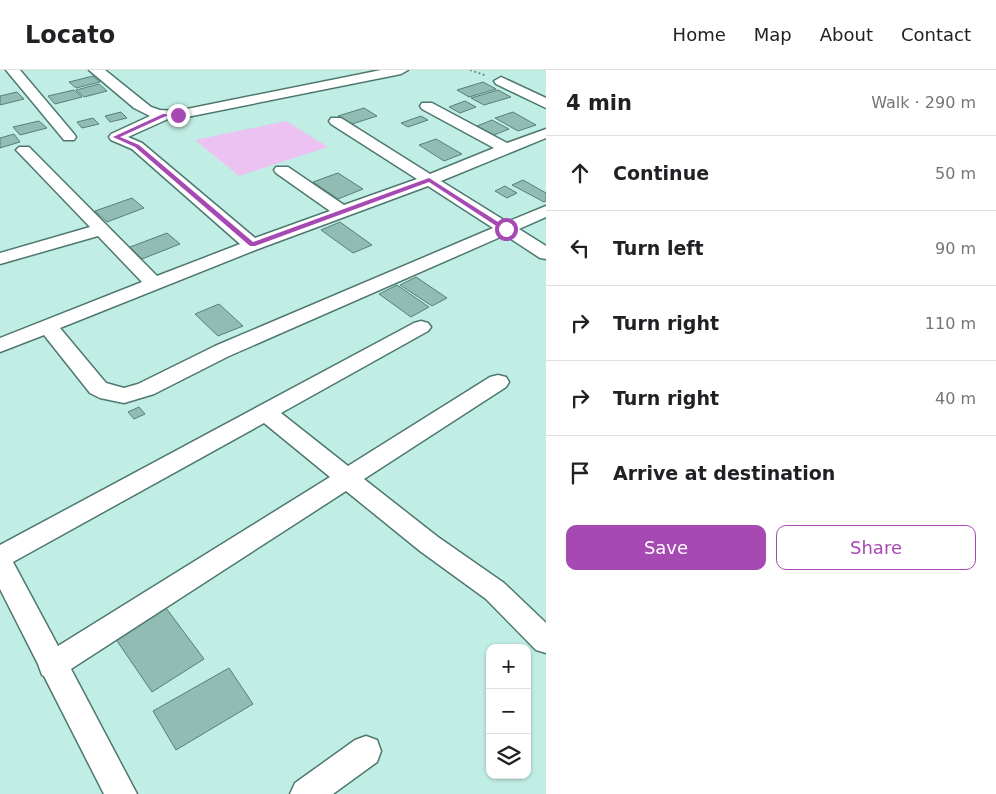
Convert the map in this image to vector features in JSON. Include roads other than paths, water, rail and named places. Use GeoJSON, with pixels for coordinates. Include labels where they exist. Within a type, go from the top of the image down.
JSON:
{"type":"FeatureCollection","features":[{"type":"Feature","properties":{"kind":"street"},"geometry":{"type":"LineString","coordinates":[[13,70],[70,137]]}},
{"type":"Feature","properties":{"kind":"street"},"geometry":{"type":"LineString","coordinates":[[96,70],[106,75],[145,109],[165,115],[188,114],[401,70]]}},
{"type":"Feature","properties":{"kind":"street"},"geometry":{"type":"LineString","coordinates":[[501,81],[546,104]]}},
{"type":"Feature","properties":{"kind":"street"},"geometry":{"type":"LineString","coordinates":[[427,106],[507,149]]}},
{"type":"Feature","properties":{"kind":"street"},"geometry":{"type":"LineString","coordinates":[[165,115],[116,137],[137,146],[252,245]]}},
{"type":"Feature","properties":{"kind":"street"},"geometry":{"type":"LineString","coordinates":[[336,121],[546,254]]}},
{"type":"Feature","properties":{"kind":"street"},"geometry":{"type":"LineString","coordinates":[[0,345],[154,283],[429,180],[546,133]]}},
{"type":"Feature","properties":{"kind":"street"},"geometry":{"type":"LineString","coordinates":[[24,150],[100,230],[154,283]]}},
{"type":"Feature","properties":{"kind":"street"},"geometry":{"type":"LineString","coordinates":[[282,170],[343,212]]}},
{"type":"Feature","properties":{"kind":"street"},"geometry":{"type":"LineString","coordinates":[[48,326],[98,388],[108,393],[124,396],[146,389],[231,347],[546,211]]}},
{"type":"Feature","properties":{"kind":"street"},"geometry":{"type":"LineString","coordinates":[[0,260],[100,230]]}},
{"type":"Feature","properties":{"kind":"street"},"geometry":{"type":"LineString","coordinates":[[0,557],[421,327]]}},
{"type":"Feature","properties":{"kind":"street"},"geometry":{"type":"LineString","coordinates":[[52,666],[498,382]]}},
{"type":"Feature","properties":{"kind":"street"},"geometry":{"type":"LineString","coordinates":[[265,412],[429,544],[495,590],[546,642]]}},
{"type":"Feature","properties":{"kind":"street"},"geometry":{"type":"LineString","coordinates":[[0,563],[52,666],[121,794]]}},
{"type":"Feature","properties":{"kind":"street"},"geometry":{"type":"LineString","coordinates":[[306,794],[366,751]]}}]}
